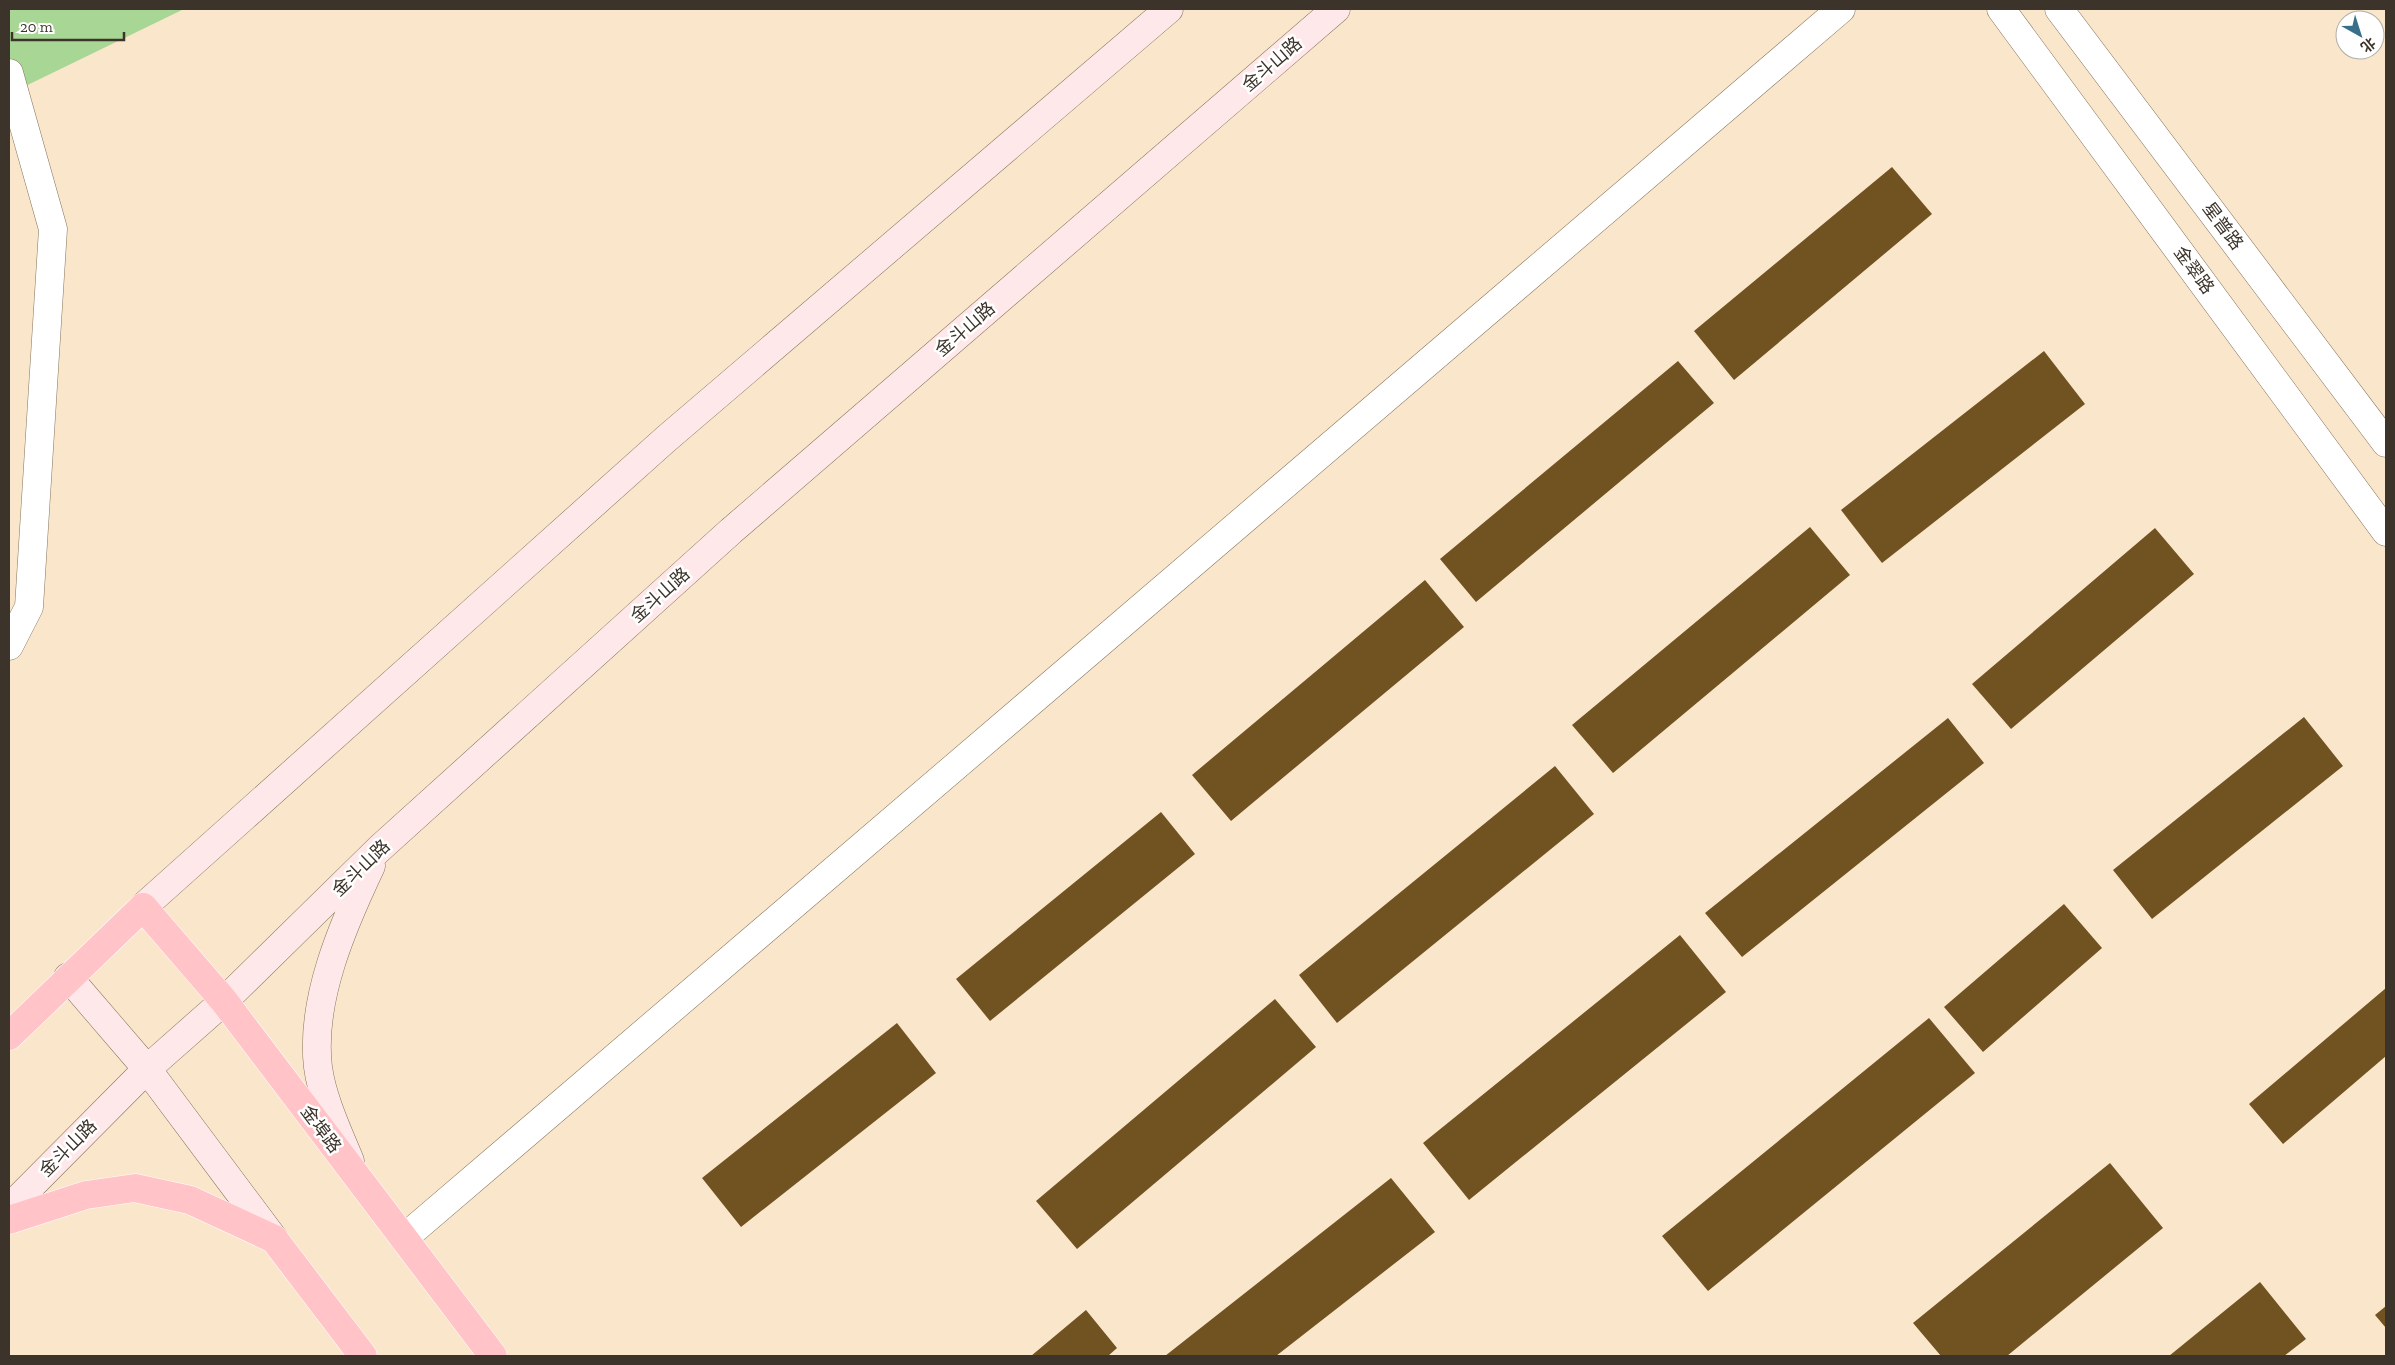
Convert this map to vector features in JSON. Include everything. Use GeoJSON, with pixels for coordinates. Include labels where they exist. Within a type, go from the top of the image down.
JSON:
{"type":"FeatureCollection","features":[{"type":"Feature","properties":{"kind":"highway"},"geometry":{"type":"LineString","coordinates":[[9,1036],[68,977],[143,907]]}},
{"type":"Feature","properties":{"kind":"highway","name":"金埠路"},"geometry":{"type":"LineString","coordinates":[[143,907],[224,1001],[493,1356]]}},
{"type":"Feature","properties":{"kind":"highway"},"geometry":{"type":"LineString","coordinates":[[9,1220],[86,1194],[135,1188],[190,1200],[274,1238],[363,1356]]}},
{"type":"Feature","properties":{"kind":"main road"},"geometry":{"type":"LineString","coordinates":[[143,907],[666,439],[1169,9]]}},
{"type":"Feature","properties":{"kind":"main road","name":"金斗山路"},"geometry":{"type":"LineString","coordinates":[[9,1208],[147,1069],[224,1001],[379,849],[731,531],[1336,9]]}},
{"type":"Feature","properties":{"kind":"main road"},"geometry":{"type":"LineString","coordinates":[[356,1176],[332,1116],[318,1067],[319,1019],[330,972],[345,922],[379,849]]}},
{"type":"Feature","properties":{"kind":"main road"},"geometry":{"type":"LineString","coordinates":[[68,977],[147,1069],[274,1238]]}},
{"type":"Feature","properties":{"kind":"street"},"geometry":{"type":"LineString","coordinates":[[404,1238],[1841,9]]}},
{"type":"Feature","properties":{"kind":"street","name":"金翠路"},"geometry":{"type":"LineString","coordinates":[[2001,9],[2386,532]]}},
{"type":"Feature","properties":{"kind":"street","name":"星普路"},"geometry":{"type":"LineString","coordinates":[[2059,9],[2386,443]]}},
{"type":"Feature","properties":{"kind":"street"},"geometry":{"type":"LineString","coordinates":[[9,73],[53,229],[30,607],[9,646]]}},
{"type":"Feature","properties":{"kind":"green space"},"geometry":{"type":"Polygon","coordinates":[[[9,9],[184,9],[9,94],[9,9]]]}},
{"type":"Feature","properties":{"kind":"building"},"geometry":{"type":"Polygon","coordinates":[[[1892,167],[1932,214],[1734,380],[1694,331],[1892,167]]]}},
{"type":"Feature","properties":{"kind":"building"},"geometry":{"type":"Polygon","coordinates":[[[2044,351],[2085,404],[1882,563],[1841,510],[2044,351]]]}},
{"type":"Feature","properties":{"kind":"building"},"geometry":{"type":"Polygon","coordinates":[[[1678,361],[1714,403],[1476,602],[1440,559],[1678,361]]]}},
{"type":"Feature","properties":{"kind":"building"},"geometry":{"type":"Polygon","coordinates":[[[1810,527],[1850,575],[1613,773],[1572,725],[1810,527]]]}},
{"type":"Feature","properties":{"kind":"building"},"geometry":{"type":"Polygon","coordinates":[[[2155,528],[2194,574],[2011,729],[1972,684],[2155,528]]]}},
{"type":"Feature","properties":{"kind":"building"},"geometry":{"type":"Polygon","coordinates":[[[1425,580],[1464,627],[1231,821],[1192,775],[1425,580]]]}},
{"type":"Feature","properties":{"kind":"building"},"geometry":{"type":"Polygon","coordinates":[[[2304,717],[2343,766],[2152,919],[2113,870],[2304,717]]]}},
{"type":"Feature","properties":{"kind":"building"},"geometry":{"type":"Polygon","coordinates":[[[1948,718],[1984,763],[1742,957],[1705,913],[1948,718]]]}},
{"type":"Feature","properties":{"kind":"building"},"geometry":{"type":"Polygon","coordinates":[[[1555,766],[1594,814],[1337,1023],[1299,975],[1555,766]]]}},
{"type":"Feature","properties":{"kind":"building"},"geometry":{"type":"Polygon","coordinates":[[[1161,812],[1195,854],[990,1021],[956,979],[1161,812]]]}},
{"type":"Feature","properties":{"kind":"building"},"geometry":{"type":"Polygon","coordinates":[[[2064,904],[2102,948],[1983,1052],[1944,1007],[2064,904]]]}},
{"type":"Feature","properties":{"kind":"building"},"geometry":{"type":"Polygon","coordinates":[[[1680,935],[1726,992],[1469,1200],[1423,1143],[1680,935]]]}},
{"type":"Feature","properties":{"kind":"building"},"geometry":{"type":"Polygon","coordinates":[[[2386,988],[2386,1056],[2283,1144],[2249,1104],[2386,988]]]}},
{"type":"Feature","properties":{"kind":"building"},"geometry":{"type":"Polygon","coordinates":[[[1275,999],[1316,1047],[1077,1249],[1036,1201],[1275,999]]]}},
{"type":"Feature","properties":{"kind":"building"},"geometry":{"type":"Polygon","coordinates":[[[1929,1018],[1975,1073],[1708,1291],[1662,1236],[1929,1018]]]}},
{"type":"Feature","properties":{"kind":"building"},"geometry":{"type":"Polygon","coordinates":[[[897,1023],[936,1073],[741,1227],[702,1178],[897,1023]]]}},
{"type":"Feature","properties":{"kind":"building"},"geometry":{"type":"Polygon","coordinates":[[[2110,1163],[2163,1228],[2007,1356],[1941,1356],[1913,1323],[2110,1163]]]}},
{"type":"Feature","properties":{"kind":"building"},"geometry":{"type":"Polygon","coordinates":[[[1391,1178],[1435,1232],[1276,1356],[1165,1356],[1391,1178]]]}},
{"type":"Feature","properties":{"kind":"building"},"geometry":{"type":"Polygon","coordinates":[[[2260,1282],[2306,1339],[2284,1356],[2169,1356],[2260,1282]]]}},
{"type":"Feature","properties":{"kind":"building"},"geometry":{"type":"Polygon","coordinates":[[[2386,1306],[2386,1328],[2375,1315],[2386,1306]]]}},
{"type":"Feature","properties":{"kind":"building"},"geometry":{"type":"Polygon","coordinates":[[[1086,1310],[1117,1348],[1108,1356],[1031,1356],[1086,1310]]]}}]}
